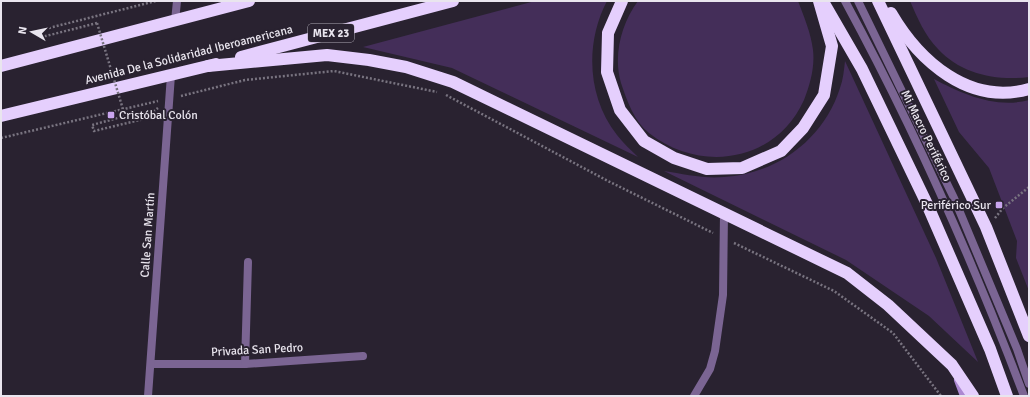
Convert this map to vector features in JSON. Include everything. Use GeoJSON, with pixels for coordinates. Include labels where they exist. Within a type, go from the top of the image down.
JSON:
{"type":"FeatureCollection","features":[{"type":"Feature","properties":{"kind":"highway"},"geometry":{"type":"LineString","coordinates":[[1,66],[248,1]]}},
{"type":"Feature","properties":{"kind":"highway","name":"Avenida De la Solidaridad Iberoamericana"},"geometry":{"type":"LineString","coordinates":[[1,116],[208,66],[453,1]]}},
{"type":"Feature","properties":{"kind":"highway"},"geometry":{"type":"LineString","coordinates":[[622,1],[608,33],[607,72],[620,110],[644,141],[674,158],[707,169],[742,168],[781,151],[803,128],[824,95],[832,46],[819,1]]}},
{"type":"Feature","properties":{"kind":"highway"},"geometry":{"type":"LineString","coordinates":[[822,1],[862,69],[927,204],[990,349],[1007,396]]}},
{"type":"Feature","properties":{"kind":"highway"},"geometry":{"type":"LineString","coordinates":[[878,1],[901,53],[986,227],[1029,336]]}},
{"type":"Feature","properties":{"kind":"highway"},"geometry":{"type":"LineString","coordinates":[[884,1],[901,30],[926,60],[957,82],[984,91],[1018,92],[1029,89]]}},
{"type":"Feature","properties":{"kind":"highway"},"geometry":{"type":"LineString","coordinates":[[208,66],[327,55],[406,67],[452,82],[847,273],[888,305],[952,365],[973,396]]}},
{"type":"Feature","properties":{"kind":"street"},"geometry":{"type":"LineString","coordinates":[[175,20],[177,1]]}},
{"type":"Feature","properties":{"kind":"street","name":"Mi Macro Periférico"},"geometry":{"type":"LineString","coordinates":[[845,1],[877,61],[944,201],[1024,396]]}},
{"type":"Feature","properties":{"kind":"street","name":"Mi Macro Periférico"},"geometry":{"type":"LineString","coordinates":[[858,1],[954,198],[1017,349],[1029,384]]}},
{"type":"Feature","properties":{"kind":"street","name":"Calle San Martín"},"geometry":{"type":"LineString","coordinates":[[148,396],[168,99],[171,75]]}},
{"type":"Feature","properties":{"kind":"street"},"geometry":{"type":"LineString","coordinates":[[694,396],[710,369],[715,351],[723,295],[724,213]]}},
{"type":"Feature","properties":{"kind":"street"},"geometry":{"type":"LineString","coordinates":[[245,364],[248,262]]}},
{"type":"Feature","properties":{"kind":"street","name":"Privada San Pedro"},"geometry":{"type":"LineString","coordinates":[[151,364],[245,364],[363,356]]}},
{"type":"Feature","properties":{"kind":"street"},"geometry":{"type":"LineString","coordinates":[[952,365],[964,396]]}},
{"type":"Feature","properties":{"kind":"path"},"geometry":{"type":"LineString","coordinates":[[144,120],[94,131],[92,125],[125,116],[97,23],[42,37],[41,30],[156,1]]}},
{"type":"Feature","properties":{"kind":"path"},"geometry":{"type":"LineString","coordinates":[[1,138],[245,80],[334,71],[443,94],[608,181],[834,291],[893,333],[941,396]]}},
{"type":"Feature","properties":{"kind":"path"},"geometry":{"type":"LineString","coordinates":[[986,227],[1004,208],[1029,187]]}},
{"type":"Feature","properties":{"kind":"shaded area"},"geometry":{"type":"Polygon","coordinates":[[[535,1],[607,1],[595,34],[592,70],[595,87],[607,120],[624,144],[638,157],[452,68],[363,47],[535,1]]]}},
{"type":"Feature","properties":{"kind":"shaded area"},"geometry":{"type":"Polygon","coordinates":[[[638,1],[798,1],[811,37],[813,63],[812,76],[804,100],[791,121],[775,137],[756,148],[736,155],[714,157],[691,154],[669,146],[649,133],[639,123],[629,104],[621,83],[618,62],[618,51],[623,30],[638,1]]]}},
{"type":"Feature","properties":{"kind":"shaded area"},"geometry":{"type":"Polygon","coordinates":[[[910,1],[1029,1],[1029,77],[1004,78],[980,74],[968,70],[947,58],[929,38],[910,1]]]}},
{"type":"Feature","properties":{"kind":"shaded area"},"geometry":{"type":"Polygon","coordinates":[[[845,61],[936,258],[978,362],[929,316],[846,260],[664,171],[702,177],[724,177],[762,169],[780,161],[810,138],[823,123],[833,106],[840,88],[845,61]]]}},
{"type":"Feature","properties":{"kind":"shaded area"},"geometry":{"type":"Polygon","coordinates":[[[934,79],[968,95],[992,101],[1004,103],[1029,100],[1029,291],[1016,258],[1017,241],[989,168],[959,132],[934,79]]]}},
{"type":"Feature","properties":{"kind":"place","name":"Cristóbal Colón"},"geometry":{"type":"Point","coordinates":[111,115]}},
{"type":"Feature","properties":{"kind":"place","name":"Periférico Sur"},"geometry":{"type":"Point","coordinates":[999,205]}}]}
